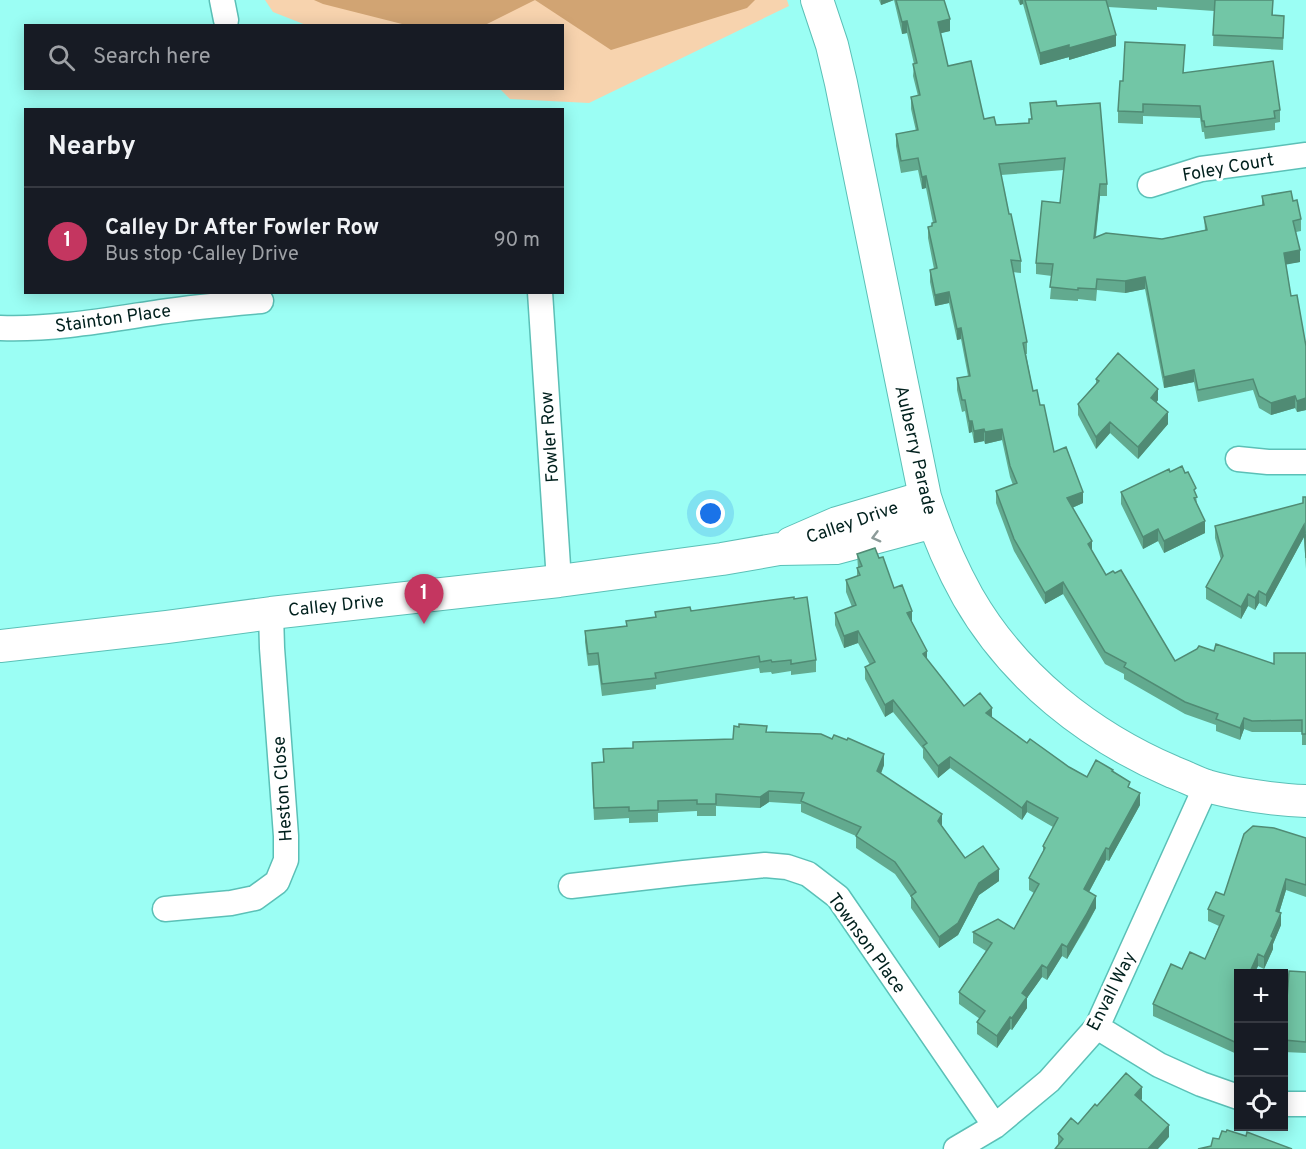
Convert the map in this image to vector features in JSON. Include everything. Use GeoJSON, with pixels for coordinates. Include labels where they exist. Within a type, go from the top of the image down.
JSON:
{"type":"FeatureCollection","features":[{"type":"Feature","properties":{"kind":"main road","name":"Aulberry Parade"},"geometry":{"type":"LineString","coordinates":[[817,0],[832,45],[841,83],[929,509],[944,550],[968,597],[994,636],[1049,697],[1082,722],[1117,744],[1150,762],[1206,786],[1230,792],[1306,801]]}},
{"type":"Feature","properties":{"kind":"main road","name":"Calley Drive"},"geometry":{"type":"LineString","coordinates":[[0,646],[559,580],[722,559],[779,549],[836,548],[929,509]]}},
{"type":"Feature","properties":{"kind":"street","name":"Foley Court"},"geometry":{"type":"LineString","coordinates":[[1150,185],[1201,169],[1306,155]]}},
{"type":"Feature","properties":{"kind":"street","name":"Fowler Row"},"geometry":{"type":"LineString","coordinates":[[540,294],[559,580]]}},
{"type":"Feature","properties":{"kind":"street","name":"Stainton Place"},"geometry":{"type":"LineString","coordinates":[[0,328],[23,329],[75,325],[186,308],[261,301]]}},
{"type":"Feature","properties":{"kind":"street"},"geometry":{"type":"LineString","coordinates":[[1238,459],[1306,462]]}},
{"type":"Feature","properties":{"kind":"street","name":"Heston Close"},"geometry":{"type":"LineString","coordinates":[[165,909],[231,903],[255,898],[277,882],[286,860],[271,613]]}},
{"type":"Feature","properties":{"kind":"street","name":"Envall Way"},"geometry":{"type":"LineString","coordinates":[[956,1149],[995,1126],[1049,1080],[1097,1027],[1206,786]]}},
{"type":"Feature","properties":{"kind":"street","name":"Townson Place"},"geometry":{"type":"LineString","coordinates":[[571,886],[765,865],[787,867],[808,874],[838,897],[995,1126]]}},
{"type":"Feature","properties":{"kind":"street"},"geometry":{"type":"LineString","coordinates":[[1097,1027],[1159,1065],[1201,1084],[1234,1095]]}},
{"type":"Feature","properties":{"kind":"street"},"geometry":{"type":"LineString","coordinates":[[1288,1104],[1306,1104]]}},
{"type":"Feature","properties":{"kind":"shaded area"},"geometry":{"type":"Polygon","coordinates":[[[265,0],[787,0],[789,6],[589,103],[510,99],[501,90],[564,90],[564,24],[303,24],[273,12],[265,0]]]}},
{"type":"Feature","properties":{"kind":"shaded area"},"geometry":{"type":"Polygon","coordinates":[[[314,0],[535,0],[487,24],[402,24],[314,0]]]}},
{"type":"Feature","properties":{"kind":"shaded area"},"geometry":{"type":"Polygon","coordinates":[[[535,0],[755,0],[747,8],[611,50],[535,0]]]}},
{"type":"Feature","properties":{"kind":"building"},"geometry":{"type":"Polygon","coordinates":[[[896,0],[944,0],[950,19],[938,22],[948,66],[971,61],[984,119],[994,117],[996,125],[1029,123],[1029,119],[1032,119],[1030,103],[1056,101],[1057,106],[1100,103],[1107,184],[1100,184],[1094,238],[1106,233],[1162,239],[1207,230],[1204,217],[1264,205],[1262,196],[1291,191],[1293,201],[1297,200],[1301,219],[1293,221],[1300,250],[1284,253],[1291,296],[1297,295],[1306,346],[1306,398],[1297,401],[1295,396],[1271,403],[1259,396],[1253,379],[1198,390],[1194,370],[1164,377],[1145,277],[1125,281],[1097,279],[1096,289],[1050,287],[1053,264],[1036,263],[1042,201],[1060,203],[1065,158],[999,164],[1021,261],[1011,260],[1027,342],[1023,343],[1033,391],[1037,390],[1040,405],[1044,405],[1054,452],[1066,447],[1083,492],[1067,498],[1092,541],[1088,544],[1106,575],[1121,570],[1175,661],[1199,646],[1214,651],[1216,644],[1274,664],[1274,653],[1306,653],[1306,734],[1302,734],[1302,720],[1252,721],[1244,718],[1240,728],[1216,719],[1218,714],[1185,702],[1124,667],[1126,663],[1105,652],[1063,582],[1045,593],[1014,539],[996,491],[1017,483],[1010,466],[1002,429],[974,431],[972,421],[969,421],[957,378],[970,376],[961,328],[957,329],[949,292],[935,295],[930,270],[937,268],[928,227],[936,222],[926,176],[922,177],[918,158],[901,161],[896,134],[918,130],[911,97],[920,95],[913,64],[917,63],[907,21],[902,22],[896,0]]]}},
{"type":"Feature","properties":{"kind":"building"},"geometry":{"type":"Polygon","coordinates":[[[1025,0],[1106,0],[1116,35],[1069,48],[1069,45],[1040,53],[1025,0]]]}},
{"type":"Feature","properties":{"kind":"building"},"geometry":{"type":"Polygon","coordinates":[[[1215,0],[1273,0],[1272,15],[1284,16],[1283,38],[1213,35],[1215,0]]]}},
{"type":"Feature","properties":{"kind":"building"},"geometry":{"type":"Polygon","coordinates":[[[1125,42],[1185,45],[1183,73],[1273,61],[1280,110],[1274,111],[1275,118],[1205,127],[1200,106],[1143,104],[1143,112],[1118,111],[1120,81],[1123,81],[1125,42]]]}},
{"type":"Feature","properties":{"kind":"building"},"geometry":{"type":"Polygon","coordinates":[[[1118,353],[1158,389],[1151,398],[1168,412],[1138,447],[1110,422],[1096,437],[1078,404],[1099,381],[1096,379],[1118,353]]]}},
{"type":"Feature","properties":{"kind":"building"},"geometry":{"type":"Polygon","coordinates":[[[1182,466],[1185,473],[1188,472],[1196,488],[1194,490],[1197,497],[1194,498],[1205,521],[1164,541],[1158,529],[1143,537],[1121,492],[1169,469],[1170,472],[1182,466]]]}},
{"type":"Feature","properties":{"kind":"building"},"geometry":{"type":"Polygon","coordinates":[[[1303,497],[1306,497],[1306,558],[1304,525],[1266,595],[1259,591],[1255,598],[1248,594],[1241,607],[1206,587],[1223,556],[1215,526],[1303,503],[1303,497]]]}},
{"type":"Feature","properties":{"kind":"building"},"geometry":{"type":"Polygon","coordinates":[[[875,548],[879,558],[883,557],[894,588],[902,585],[912,611],[907,613],[927,651],[923,654],[964,706],[980,693],[992,708],[986,713],[1027,743],[1030,739],[1087,777],[1096,760],[1130,782],[1128,787],[1140,793],[1084,889],[1096,896],[1086,915],[1067,947],[1062,944],[1047,968],[1042,965],[1022,993],[1027,997],[997,1036],[977,1022],[985,1011],[959,992],[992,943],[973,932],[998,919],[1014,929],[1039,884],[1029,878],[1058,818],[1027,801],[1022,808],[950,757],[938,766],[923,746],[927,743],[893,700],[885,705],[865,667],[875,662],[858,631],[844,636],[835,613],[856,605],[846,580],[860,575],[857,568],[862,566],[857,554],[875,548]]]}},
{"type":"Feature","properties":{"kind":"building"},"geometry":{"type":"Polygon","coordinates":[[[794,597],[794,599],[807,597],[816,660],[791,664],[791,660],[760,662],[759,656],[655,673],[656,678],[602,684],[598,653],[588,654],[585,631],[627,626],[626,621],[656,617],[655,612],[690,607],[691,611],[794,597]]]}},
{"type":"Feature","properties":{"kind":"building"},"geometry":{"type":"Polygon","coordinates":[[[739,724],[767,726],[766,732],[821,734],[832,739],[834,735],[847,740],[848,738],[884,754],[877,771],[942,814],[938,821],[965,858],[983,846],[999,869],[979,883],[958,923],[939,937],[911,896],[916,892],[895,862],[856,836],[861,827],[801,801],[804,793],[769,791],[760,797],[716,794],[716,804],[697,804],[697,800],[658,801],[658,810],[629,811],[629,807],[594,808],[592,763],[604,762],[603,749],[633,748],[633,742],[733,739],[734,726],[739,727],[739,724]]]}},
{"type":"Feature","properties":{"kind":"building"},"geometry":{"type":"Polygon","coordinates":[[[1253,826],[1274,828],[1306,838],[1306,885],[1286,879],[1276,911],[1281,913],[1264,957],[1258,954],[1251,969],[1234,969],[1234,1042],[1153,1004],[1171,964],[1182,969],[1190,952],[1205,959],[1224,916],[1208,909],[1216,892],[1224,895],[1244,834],[1253,826]]]}},
{"type":"Feature","properties":{"kind":"building"},"geometry":{"type":"Polygon","coordinates":[[[1289,971],[1306,972],[1306,1042],[1288,1040],[1289,971]]]}},
{"type":"Feature","properties":{"kind":"building"},"geometry":{"type":"Polygon","coordinates":[[[1126,1073],[1142,1087],[1135,1095],[1169,1125],[1148,1149],[1055,1149],[1063,1139],[1058,1134],[1071,1118],[1078,1124],[1126,1073]]]}},
{"type":"Feature","properties":{"kind":"building"},"geometry":{"type":"Polygon","coordinates":[[[1227,1130],[1246,1136],[1247,1132],[1292,1149],[1198,1149],[1211,1146],[1213,1138],[1219,1139],[1222,1131],[1227,1130]]]}},
{"type":"Feature","properties":{"kind":"place","name":"Calley Dr After Fowler Row"},"geometry":{"type":"Point","coordinates":[424,624]}}]}
